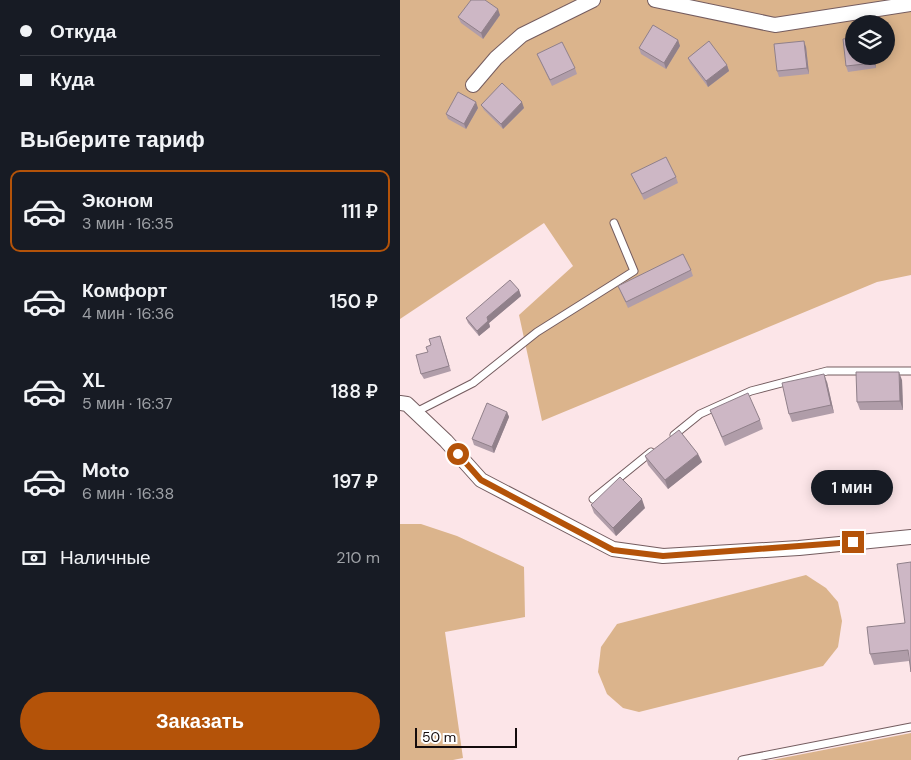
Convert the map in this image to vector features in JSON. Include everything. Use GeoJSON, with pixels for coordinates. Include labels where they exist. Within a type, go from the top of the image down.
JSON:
{"type":"FeatureCollection","features":[{"type":"Feature","properties":{"kind":"street"},"geometry":{"type":"LineString","coordinates":[[473,86],[496,58],[522,35],[594,0]]}},
{"type":"Feature","properties":{"kind":"street"},"geometry":{"type":"LineString","coordinates":[[655,0],[775,25],[911,4]]}},
{"type":"Feature","properties":{"kind":"street"},"geometry":{"type":"LineString","coordinates":[[400,403],[407,404],[416,412],[446,441],[481,480],[613,550],[663,556],[799,548],[911,537]]}},
{"type":"Feature","properties":{"kind":"lane"},"geometry":{"type":"LineString","coordinates":[[416,412],[473,383],[536,332],[634,271],[614,223]]}},
{"type":"Feature","properties":{"kind":"lane"},"geometry":{"type":"LineString","coordinates":[[669,438],[700,414],[750,391],[828,371],[911,371]]}},
{"type":"Feature","properties":{"kind":"lane"},"geometry":{"type":"LineString","coordinates":[[593,499],[662,444]]}},
{"type":"Feature","properties":{"kind":"lane"},"geometry":{"type":"LineString","coordinates":[[742,760],[911,727]]}},
{"type":"Feature","properties":{"kind":"shaded area"},"geometry":{"type":"Polygon","coordinates":[[[400,0],[911,0],[911,275],[877,282],[542,421],[519,315],[573,266],[544,223],[400,319],[400,0]]]}},
{"type":"Feature","properties":{"kind":"shaded area"},"geometry":{"type":"Polygon","coordinates":[[[400,524],[421,524],[457,536],[524,567],[525,617],[445,632],[463,758],[453,760],[400,760],[400,524]]]}},
{"type":"Feature","properties":{"kind":"shaded area"},"geometry":{"type":"Polygon","coordinates":[[[806,575],[826,588],[838,602],[842,621],[838,647],[823,666],[639,712],[623,708],[607,694],[598,672],[601,647],[617,624],[806,575]]]}},
{"type":"Feature","properties":{"kind":"shaded area"},"geometry":{"type":"Polygon","coordinates":[[[911,733],[911,760],[772,760],[911,733]]]}},
{"type":"Feature","properties":{"kind":"building"},"geometry":{"type":"Polygon","coordinates":[[[471,0],[485,0],[498,9],[481,33],[458,17],[471,0]]]}},
{"type":"Feature","properties":{"kind":"building"},"geometry":{"type":"Polygon","coordinates":[[[653,25],[678,40],[664,63],[639,48],[653,25]]]}},
{"type":"Feature","properties":{"kind":"building"},"geometry":{"type":"Polygon","coordinates":[[[843,39],[845,39],[845,57],[843,39]]]}},
{"type":"Feature","properties":{"kind":"building"},"geometry":{"type":"Polygon","coordinates":[[[709,41],[727,65],[706,81],[688,58],[709,41]]]}},
{"type":"Feature","properties":{"kind":"building"},"geometry":{"type":"Polygon","coordinates":[[[804,41],[807,68],[777,71],[774,44],[804,41]]]}},
{"type":"Feature","properties":{"kind":"building"},"geometry":{"type":"Polygon","coordinates":[[[562,42],[575,68],[550,80],[537,54],[562,42]]]}},
{"type":"Feature","properties":{"kind":"building"},"geometry":{"type":"Polygon","coordinates":[[[502,83],[522,102],[501,124],[481,105],[502,83]]]}},
{"type":"Feature","properties":{"kind":"building"},"geometry":{"type":"Polygon","coordinates":[[[458,92],[476,102],[464,124],[446,114],[458,92]]]}},
{"type":"Feature","properties":{"kind":"building"},"geometry":{"type":"Polygon","coordinates":[[[666,157],[676,177],[642,194],[631,174],[666,157]]]}},
{"type":"Feature","properties":{"kind":"building"},"geometry":{"type":"Polygon","coordinates":[[[683,254],[691,270],[626,302],[618,286],[683,254]]]}},
{"type":"Feature","properties":{"kind":"building"},"geometry":{"type":"Polygon","coordinates":[[[510,280],[519,290],[487,317],[488,321],[477,331],[466,318],[510,280]]]}},
{"type":"Feature","properties":{"kind":"building"},"geometry":{"type":"Polygon","coordinates":[[[440,336],[449,366],[421,374],[416,355],[428,352],[426,347],[431,345],[429,339],[440,336]]]}},
{"type":"Feature","properties":{"kind":"building"},"geometry":{"type":"Polygon","coordinates":[[[856,372],[899,372],[900,401],[857,402],[856,372]]]}},
{"type":"Feature","properties":{"kind":"building"},"geometry":{"type":"Polygon","coordinates":[[[824,374],[831,405],[789,414],[782,383],[824,374]]]}},
{"type":"Feature","properties":{"kind":"building"},"geometry":{"type":"Polygon","coordinates":[[[748,393],[760,420],[722,437],[710,410],[748,393]]]}},
{"type":"Feature","properties":{"kind":"building"},"geometry":{"type":"Polygon","coordinates":[[[487,403],[507,412],[492,447],[472,439],[487,403]]]}},
{"type":"Feature","properties":{"kind":"building"},"geometry":{"type":"Polygon","coordinates":[[[679,430],[698,454],[665,480],[645,456],[679,430]]]}},
{"type":"Feature","properties":{"kind":"building"},"geometry":{"type":"Polygon","coordinates":[[[620,477],[642,499],[613,528],[591,505],[620,477]]]}},
{"type":"Feature","properties":{"kind":"building"},"geometry":{"type":"Polygon","coordinates":[[[911,562],[911,672],[908,650],[870,654],[867,627],[905,623],[897,564],[911,562]]]}},
{"type":"Feature","properties":{"kind":"route"},"geometry":{"type":"LineString","coordinates":[[458,454],[481,480],[613,550],[663,556],[799,548],[853,542]]}}]}
